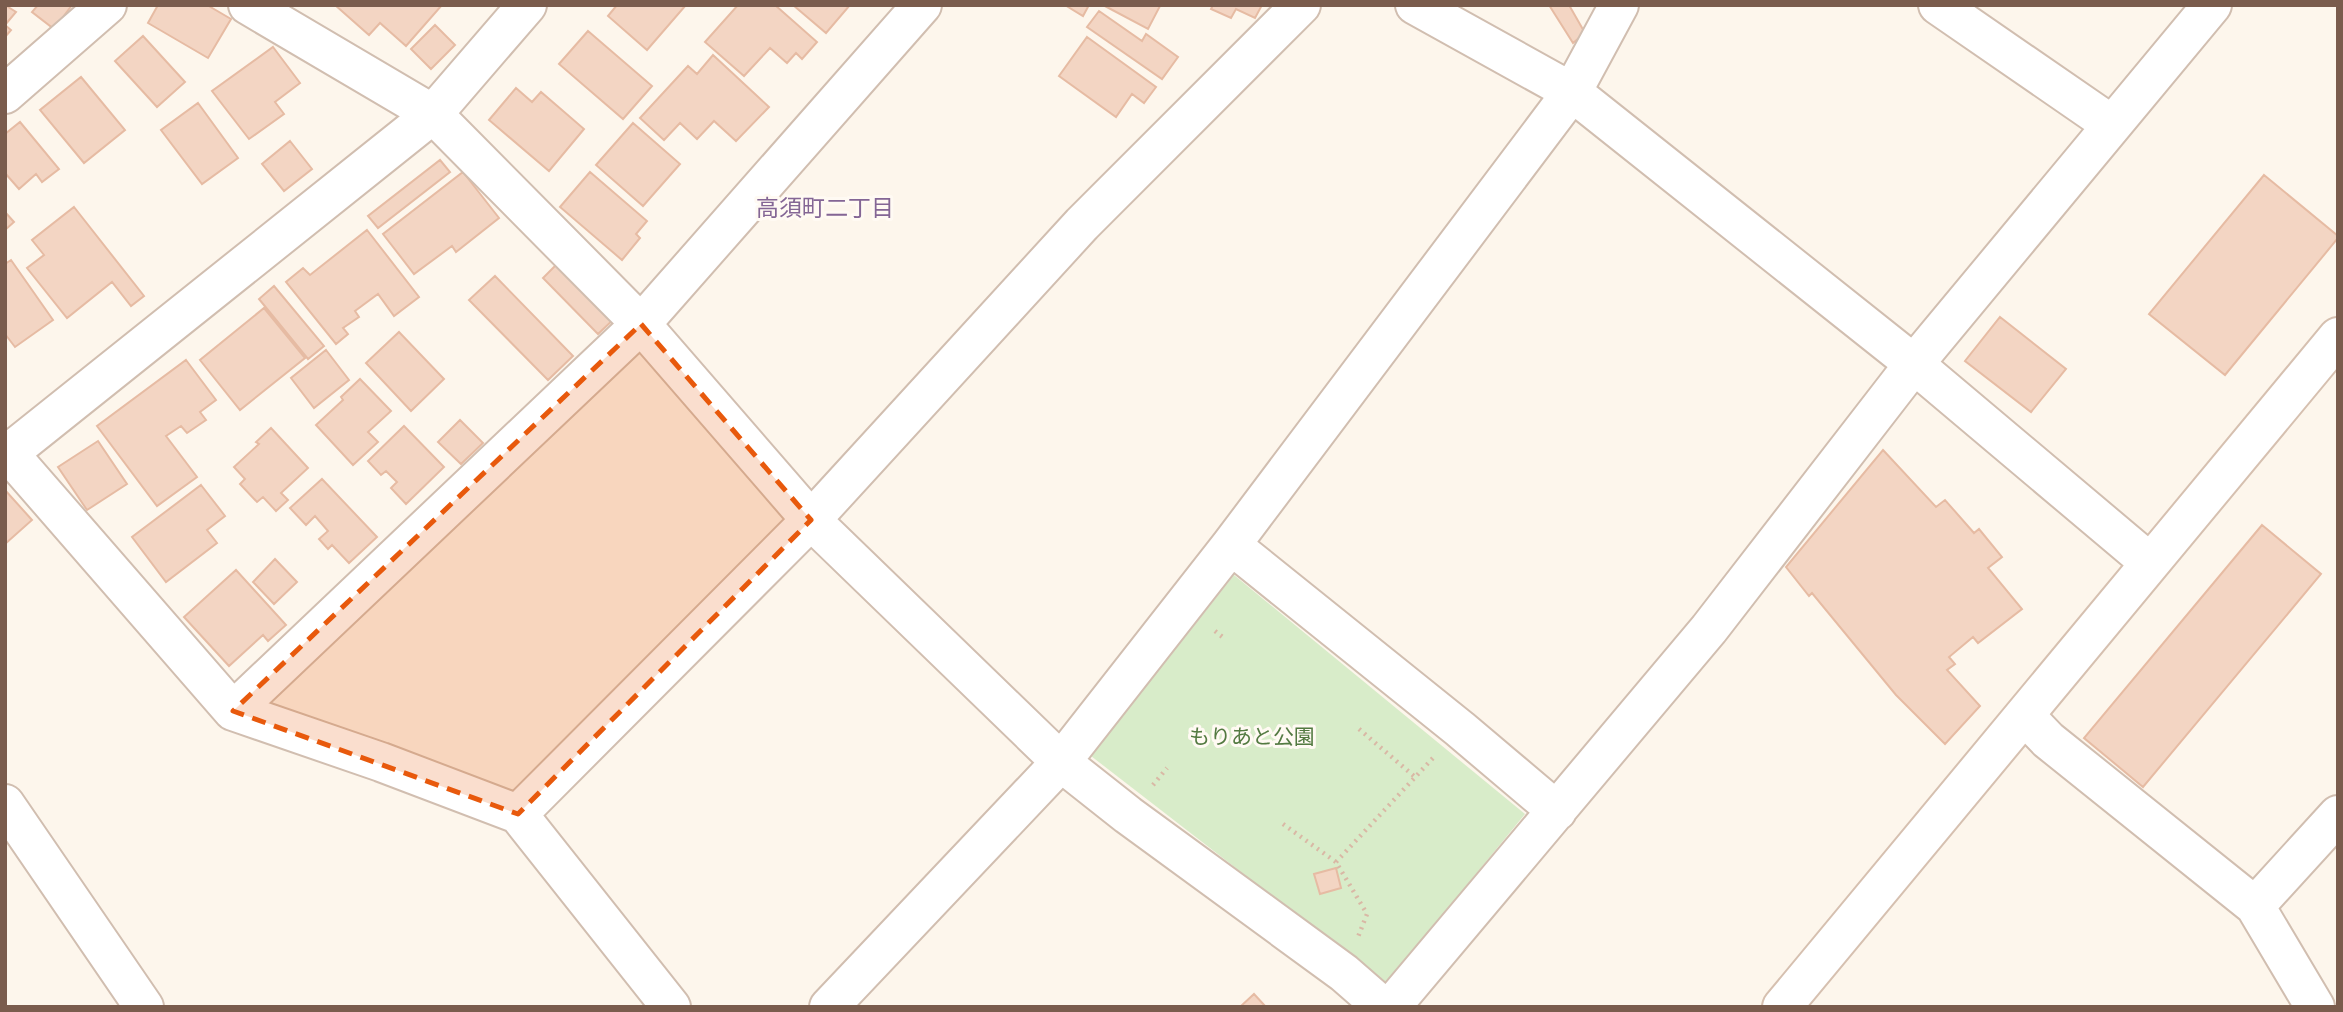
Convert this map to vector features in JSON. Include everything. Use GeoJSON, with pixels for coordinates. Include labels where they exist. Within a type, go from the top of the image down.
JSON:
{"type":"FeatureCollection","features":[{"type":"Feature","properties":{"kind":"street"},"geometry":{"type":"LineString","coordinates":[[5,94],[107,5]]}},
{"type":"Feature","properties":{"kind":"street"},"geometry":{"type":"LineString","coordinates":[[248,5],[433,114],[641,324],[811,520],[1061,762],[1128,816],[1344,973],[1383,1007]]}},
{"type":"Feature","properties":{"kind":"street"},"geometry":{"type":"LineString","coordinates":[[527,5],[433,114],[7,451],[233,711],[381,762],[517,814],[671,1007]]}},
{"type":"Feature","properties":{"kind":"street"},"geometry":{"type":"LineString","coordinates":[[233,711],[641,324],[922,5]]}},
{"type":"Feature","properties":{"kind":"street"},"geometry":{"type":"LineString","coordinates":[[517,814],[811,520],[1082,224],[1301,5]]}},
{"type":"Feature","properties":{"kind":"street"},"geometry":{"type":"LineString","coordinates":[[1415,5],[1572,92],[1914,364],[2149,562]]}},
{"type":"Feature","properties":{"kind":"street"},"geometry":{"type":"LineString","coordinates":[[829,1007],[1061,762],[1231,545],[1572,92],[1619,5]]}},
{"type":"Feature","properties":{"kind":"street"},"geometry":{"type":"LineString","coordinates":[[1938,5],[2112,125]]}},
{"type":"Feature","properties":{"kind":"street"},"geometry":{"type":"LineString","coordinates":[[1391,1007],[1709,629],[1914,364],[2211,5]]}},
{"type":"Feature","properties":{"kind":"street"},"geometry":{"type":"LineString","coordinates":[[1782,1007],[2338,337]]}},
{"type":"Feature","properties":{"kind":"street"},"geometry":{"type":"LineString","coordinates":[[1231,545],[1460,729],[1557,811]]}},
{"type":"Feature","properties":{"kind":"street"},"geometry":{"type":"LineString","coordinates":[[2025,716],[2048,740],[2255,905],[2315,1007]]}},
{"type":"Feature","properties":{"kind":"street"},"geometry":{"type":"LineString","coordinates":[[5,804],[144,1007]]}},
{"type":"Feature","properties":{"kind":"street"},"geometry":{"type":"LineString","coordinates":[[2255,905],[2338,816]]}},
{"type":"Feature","properties":{"kind":"path"},"geometry":{"type":"LineString","coordinates":[[1359,729],[1415,776]]}},
{"type":"Feature","properties":{"kind":"path"},"geometry":{"type":"LineString","coordinates":[[1336,862],[1460,729]]}},
{"type":"Feature","properties":{"kind":"path"},"geometry":{"type":"LineString","coordinates":[[1283,824],[1336,862],[1367,914],[1344,973]]}},
{"type":"Feature","properties":{"kind":"highlighted area"},"geometry":{"type":"Polygon","coordinates":[[[641,324],[811,520],[518,814],[233,711],[641,324]]]}},
{"type":"Feature","properties":{"kind":"green space","name":"もりあと公園"},"geometry":{"type":"Polygon","coordinates":[[[1234,575],[1525,814],[1386,984],[1091,756],[1234,575]]]}},
{"type":"Feature","properties":{"kind":"building"},"geometry":{"type":"Polygon","coordinates":[[[5,5],[16,12],[5,25],[5,5]]]}},
{"type":"Feature","properties":{"kind":"building"},"geometry":{"type":"Polygon","coordinates":[[[38,5],[72,5],[54,29],[32,12],[38,5]]]}},
{"type":"Feature","properties":{"kind":"building"},"geometry":{"type":"Polygon","coordinates":[[[158,5],[207,5],[231,19],[208,58],[148,23],[158,5]]]}},
{"type":"Feature","properties":{"kind":"building"},"geometry":{"type":"Polygon","coordinates":[[[335,5],[442,5],[406,46],[380,23],[369,35],[335,5]]]}},
{"type":"Feature","properties":{"kind":"building"},"geometry":{"type":"Polygon","coordinates":[[[617,5],[686,5],[647,50],[608,16],[617,5]]]}},
{"type":"Feature","properties":{"kind":"building"},"geometry":{"type":"Polygon","coordinates":[[[738,5],[775,5],[817,42],[802,59],[796,53],[787,63],[770,48],[744,76],[705,42],[738,5]]]}},
{"type":"Feature","properties":{"kind":"building"},"geometry":{"type":"Polygon","coordinates":[[[793,5],[850,5],[826,33],[793,5]]]}},
{"type":"Feature","properties":{"kind":"building"},"geometry":{"type":"Polygon","coordinates":[[[1065,5],[1089,5],[1083,16],[1065,5]]]}},
{"type":"Feature","properties":{"kind":"building"},"geometry":{"type":"Polygon","coordinates":[[[1103,5],[1159,5],[1160,6],[1148,29],[1103,5]]]}},
{"type":"Feature","properties":{"kind":"building"},"geometry":{"type":"Polygon","coordinates":[[[1213,5],[1262,5],[1255,18],[1236,9],[1231,18],[1211,9],[1213,5]]]}},
{"type":"Feature","properties":{"kind":"building"},"geometry":{"type":"Polygon","coordinates":[[[1549,5],[1569,5],[1585,33],[1573,43],[1549,5]]]}},
{"type":"Feature","properties":{"kind":"building"},"geometry":{"type":"Polygon","coordinates":[[[1099,11],[1142,41],[1146,34],[1178,57],[1162,79],[1087,27],[1099,11]]]}},
{"type":"Feature","properties":{"kind":"building"},"geometry":{"type":"Polygon","coordinates":[[[5,25],[11,30],[5,37],[5,25]]]}},
{"type":"Feature","properties":{"kind":"building"},"geometry":{"type":"Polygon","coordinates":[[[435,25],[455,45],[431,69],[411,49],[435,25]]]}},
{"type":"Feature","properties":{"kind":"building"},"geometry":{"type":"Polygon","coordinates":[[[588,31],[652,86],[623,119],[559,64],[588,31]]]}},
{"type":"Feature","properties":{"kind":"building"},"geometry":{"type":"Polygon","coordinates":[[[143,36],[185,82],[157,107],[115,61],[143,36]]]}},
{"type":"Feature","properties":{"kind":"building"},"geometry":{"type":"Polygon","coordinates":[[[1087,37],[1156,87],[1144,103],[1132,94],[1116,117],[1059,76],[1087,37]]]}},
{"type":"Feature","properties":{"kind":"building"},"geometry":{"type":"Polygon","coordinates":[[[273,47],[300,83],[275,102],[284,114],[249,139],[212,91],[273,47]]]}},
{"type":"Feature","properties":{"kind":"building"},"geometry":{"type":"Polygon","coordinates":[[[713,55],[769,107],[736,141],[714,121],[697,139],[680,123],[664,140],[640,118],[688,66],[697,74],[713,55]]]}},
{"type":"Feature","properties":{"kind":"building"},"geometry":{"type":"Polygon","coordinates":[[[81,77],[125,130],[84,163],[40,110],[81,77]]]}},
{"type":"Feature","properties":{"kind":"building"},"geometry":{"type":"Polygon","coordinates":[[[516,88],[532,102],[541,92],[584,129],[549,171],[489,120],[516,88]]]}},
{"type":"Feature","properties":{"kind":"building"},"geometry":{"type":"Polygon","coordinates":[[[198,103],[238,158],[202,184],[161,130],[198,103]]]}},
{"type":"Feature","properties":{"kind":"building"},"geometry":{"type":"Polygon","coordinates":[[[20,122],[59,169],[42,182],[36,174],[19,189],[5,173],[5,134],[20,122]]]}},
{"type":"Feature","properties":{"kind":"building"},"geometry":{"type":"Polygon","coordinates":[[[633,123],[680,164],[643,206],[596,165],[633,123]]]}},
{"type":"Feature","properties":{"kind":"building"},"geometry":{"type":"Polygon","coordinates":[[[290,141],[312,169],[284,191],[262,164],[290,141]]]}},
{"type":"Feature","properties":{"kind":"building"},"geometry":{"type":"Polygon","coordinates":[[[440,160],[450,172],[378,228],[368,216],[440,160]]]}},
{"type":"Feature","properties":{"kind":"building"},"geometry":{"type":"Polygon","coordinates":[[[463,172],[499,218],[456,252],[452,246],[414,274],[383,234],[463,172]]]}},
{"type":"Feature","properties":{"kind":"building"},"geometry":{"type":"Polygon","coordinates":[[[590,172],[647,221],[636,234],[640,238],[622,260],[560,207],[590,172]]]}},
{"type":"Feature","properties":{"kind":"building"},"geometry":{"type":"Polygon","coordinates":[[[2264,175],[2338,238],[2225,375],[2149,314],[2264,175]]]}},
{"type":"Feature","properties":{"kind":"building"},"geometry":{"type":"Polygon","coordinates":[[[74,207],[144,296],[131,306],[112,282],[67,318],[27,268],[44,255],[32,240],[74,207]]]}},
{"type":"Feature","properties":{"kind":"building"},"geometry":{"type":"Polygon","coordinates":[[[5,212],[14,222],[5,230],[5,212]]]}},
{"type":"Feature","properties":{"kind":"building"},"geometry":{"type":"Polygon","coordinates":[[[367,230],[419,297],[394,316],[378,294],[355,311],[359,317],[343,328],[348,334],[336,344],[286,282],[303,268],[310,275],[367,230]]]}},
{"type":"Feature","properties":{"kind":"building"},"geometry":{"type":"Polygon","coordinates":[[[11,260],[53,320],[15,347],[5,334],[5,264],[11,260]]]}},
{"type":"Feature","properties":{"kind":"building"},"geometry":{"type":"Polygon","coordinates":[[[561,260],[616,317],[598,334],[543,278],[561,260]]]}},
{"type":"Feature","properties":{"kind":"building"},"geometry":{"type":"Polygon","coordinates":[[[495,276],[573,356],[548,380],[469,300],[495,276]]]}},
{"type":"Feature","properties":{"kind":"building"},"geometry":{"type":"Polygon","coordinates":[[[274,286],[324,346],[308,359],[259,299],[274,286]]]}},
{"type":"Feature","properties":{"kind":"building"},"geometry":{"type":"Polygon","coordinates":[[[264,308],[305,358],[240,410],[200,360],[264,308]]]}},
{"type":"Feature","properties":{"kind":"building"},"geometry":{"type":"Polygon","coordinates":[[[2000,317],[2066,369],[2031,412],[1965,361],[2000,317]]]}},
{"type":"Feature","properties":{"kind":"building"},"geometry":{"type":"Polygon","coordinates":[[[399,332],[444,379],[411,411],[366,363],[399,332]]]}},
{"type":"Feature","properties":{"kind":"building"},"geometry":{"type":"Polygon","coordinates":[[[326,350],[349,380],[314,408],[291,378],[326,350]]]}},
{"type":"Feature","properties":{"kind":"building"},"geometry":{"type":"Polygon","coordinates":[[[186,360],[216,400],[200,412],[206,420],[187,433],[181,426],[166,436],[197,477],[157,506],[97,426],[186,360]]]}},
{"type":"Feature","properties":{"kind":"building"},"geometry":{"type":"Polygon","coordinates":[[[360,379],[391,411],[368,432],[378,442],[353,465],[316,425],[343,400],[341,397],[360,379]]]}},
{"type":"Feature","properties":{"kind":"building"},"geometry":{"type":"Polygon","coordinates":[[[460,420],[483,443],[461,464],[438,442],[460,420]]]}},
{"type":"Feature","properties":{"kind":"building"},"geometry":{"type":"Polygon","coordinates":[[[404,426],[444,467],[406,504],[391,488],[397,482],[386,471],[381,475],[368,461],[404,426]]]}},
{"type":"Feature","properties":{"kind":"building"},"geometry":{"type":"Polygon","coordinates":[[[271,428],[308,468],[281,493],[288,500],[276,511],[263,497],[257,502],[240,484],[245,479],[234,467],[259,444],[256,442],[271,428]]]}},
{"type":"Feature","properties":{"kind":"building"},"geometry":{"type":"Polygon","coordinates":[[[98,441],[127,484],[87,510],[58,467],[98,441]]]}},
{"type":"Feature","properties":{"kind":"building"},"geometry":{"type":"Polygon","coordinates":[[[1883,450],[1936,507],[1945,500],[1974,533],[1979,529],[2002,557],[1988,568],[2022,609],[1978,643],[1973,637],[1949,657],[1955,664],[1947,670],[1980,706],[1945,744],[1896,695],[1812,593],[1809,596],[1786,567],[1883,450]]]}},
{"type":"Feature","properties":{"kind":"building"},"geometry":{"type":"Polygon","coordinates":[[[322,479],[377,537],[349,563],[332,545],[328,549],[319,539],[328,531],[315,516],[306,525],[290,508],[322,479]]]}},
{"type":"Feature","properties":{"kind":"building"},"geometry":{"type":"Polygon","coordinates":[[[201,485],[225,516],[207,530],[217,543],[166,582],[132,537],[201,485]]]}},
{"type":"Feature","properties":{"kind":"building"},"geometry":{"type":"Polygon","coordinates":[[[5,490],[32,520],[5,544],[5,490]]]}},
{"type":"Feature","properties":{"kind":"building"},"geometry":{"type":"Polygon","coordinates":[[[2262,525],[2321,574],[2143,787],[2084,738],[2262,525]]]}},
{"type":"Feature","properties":{"kind":"building"},"geometry":{"type":"Polygon","coordinates":[[[275,559],[297,582],[274,604],[253,582],[275,559]]]}},
{"type":"Feature","properties":{"kind":"building"},"geometry":{"type":"Polygon","coordinates":[[[236,570],[286,625],[268,641],[263,635],[229,666],[184,617],[236,570]]]}},
{"type":"Feature","properties":{"kind":"building"},"geometry":{"type":"Polygon","coordinates":[[[1336,868],[1341,888],[1320,894],[1314,874],[1336,868]]]}},
{"type":"Feature","properties":{"kind":"building"},"geometry":{"type":"Polygon","coordinates":[[[1254,994],[1266,1007],[1240,1007],[1254,994]]]}},
{"type":"Feature","properties":{"kind":"district","name":"高須町二丁目"},"geometry":{"type":"Point","coordinates":[825,208]}}]}
